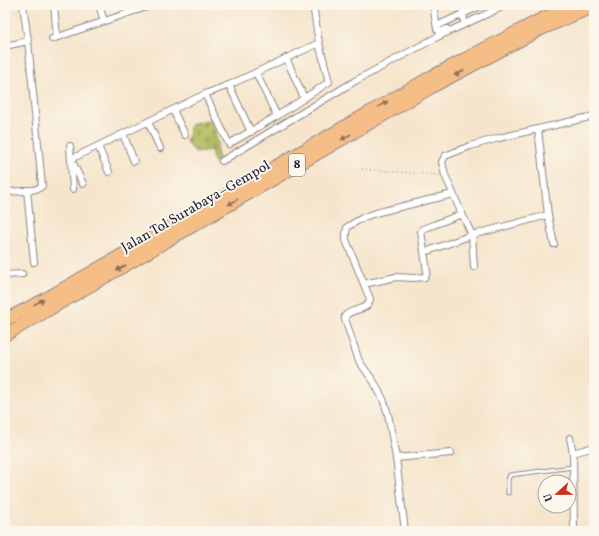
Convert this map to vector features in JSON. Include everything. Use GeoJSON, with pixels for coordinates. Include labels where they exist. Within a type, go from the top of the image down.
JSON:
{"type":"FeatureCollection","features":[{"type":"Feature","properties":{"kind":"highway","name":"Jalan Tol Surabaya–Gempol"},"geometry":{"type":"LineString","coordinates":[[5,320],[49,297],[431,77],[538,21],[574,5]]}},
{"type":"Feature","properties":{"kind":"highway","name":"Jalan Tol Surabaya–Gempol"},"geometry":{"type":"LineString","coordinates":[[5,335],[435,85],[541,29],[594,6]]}},
{"type":"Feature","properties":{"kind":"street"},"geometry":{"type":"LineString","coordinates":[[5,192],[30,190],[40,188],[42,186],[28,41],[23,5]]}},
{"type":"Feature","properties":{"kind":"street"},"geometry":{"type":"LineString","coordinates":[[54,5],[55,38],[152,5]]}},
{"type":"Feature","properties":{"kind":"street"},"geometry":{"type":"LineString","coordinates":[[99,5],[104,21]]}},
{"type":"Feature","properties":{"kind":"street"},"geometry":{"type":"LineString","coordinates":[[130,5],[132,12]]}},
{"type":"Feature","properties":{"kind":"street"},"geometry":{"type":"LineString","coordinates":[[205,94],[229,144],[277,116],[330,82],[319,43],[313,5]]}},
{"type":"Feature","properties":{"kind":"street"},"geometry":{"type":"LineString","coordinates":[[434,5],[436,29]]}},
{"type":"Feature","properties":{"kind":"street"},"geometry":{"type":"LineString","coordinates":[[462,5],[464,21]]}},
{"type":"Feature","properties":{"kind":"street"},"geometry":{"type":"LineString","coordinates":[[436,29],[439,25],[482,5]]}},
{"type":"Feature","properties":{"kind":"street"},"geometry":{"type":"LineString","coordinates":[[222,161],[355,81],[439,36],[506,5]]}},
{"type":"Feature","properties":{"kind":"street"},"geometry":{"type":"LineString","coordinates":[[436,29],[441,32],[493,6]]}},
{"type":"Feature","properties":{"kind":"street"},"geometry":{"type":"LineString","coordinates":[[5,46],[28,41]]}},
{"type":"Feature","properties":{"kind":"street"},"geometry":{"type":"LineString","coordinates":[[71,159],[205,94],[256,73],[319,43]]}},
{"type":"Feature","properties":{"kind":"street"},"geometry":{"type":"LineString","coordinates":[[286,58],[304,98]]}},
{"type":"Feature","properties":{"kind":"street"},"geometry":{"type":"LineString","coordinates":[[256,73],[277,116]]}},
{"type":"Feature","properties":{"kind":"street"},"geometry":{"type":"LineString","coordinates":[[229,85],[250,132]]}},
{"type":"Feature","properties":{"kind":"street"},"geometry":{"type":"LineString","coordinates":[[173,110],[185,135]]}},
{"type":"Feature","properties":{"kind":"street"},"geometry":{"type":"LineString","coordinates":[[474,267],[472,235],[445,175],[442,162],[445,156],[470,146],[499,138],[594,116]]}},
{"type":"Feature","properties":{"kind":"street"},"geometry":{"type":"LineString","coordinates":[[148,122],[160,148]]}},
{"type":"Feature","properties":{"kind":"street"},"geometry":{"type":"LineString","coordinates":[[538,129],[548,215],[554,244]]}},
{"type":"Feature","properties":{"kind":"street"},"geometry":{"type":"LineString","coordinates":[[123,134],[134,161]]}},
{"type":"Feature","properties":{"kind":"street"},"geometry":{"type":"LineString","coordinates":[[70,146],[73,189]]}},
{"type":"Feature","properties":{"kind":"street"},"geometry":{"type":"LineString","coordinates":[[98,146],[109,172]]}},
{"type":"Feature","properties":{"kind":"street"},"geometry":{"type":"LineString","coordinates":[[71,159],[83,184]]}},
{"type":"Feature","properties":{"kind":"street"},"geometry":{"type":"LineString","coordinates":[[30,190],[34,262]]}},
{"type":"Feature","properties":{"kind":"street"},"geometry":{"type":"LineString","coordinates":[[405,531],[396,458],[388,414],[383,399],[374,382],[359,361],[345,319],[345,316],[349,312],[369,304],[370,299],[346,240],[346,234],[347,227],[364,217],[453,194]]}},
{"type":"Feature","properties":{"kind":"street"},"geometry":{"type":"LineString","coordinates":[[364,284],[396,277],[425,277],[427,272],[421,233],[422,230],[462,214]]}},
{"type":"Feature","properties":{"kind":"street"},"geometry":{"type":"LineString","coordinates":[[425,252],[472,235],[548,215]]}},
{"type":"Feature","properties":{"kind":"street"},"geometry":{"type":"LineString","coordinates":[[5,275],[22,274]]}},
{"type":"Feature","properties":{"kind":"street"},"geometry":{"type":"LineString","coordinates":[[570,438],[573,453],[574,531]]}},
{"type":"Feature","properties":{"kind":"street"},"geometry":{"type":"LineString","coordinates":[[573,453],[594,447]]}},
{"type":"Feature","properties":{"kind":"street"},"geometry":{"type":"LineString","coordinates":[[396,458],[451,453]]}},
{"type":"Feature","properties":{"kind":"lane"},"geometry":{"type":"LineString","coordinates":[[508,493],[508,480],[510,475],[573,467]]}},
{"type":"Feature","properties":{"kind":"path"},"geometry":{"type":"LineString","coordinates":[[362,169],[445,175]]}},
{"type":"Feature","properties":{"kind":"green space"},"geometry":{"type":"Polygon","coordinates":[[[212,119],[218,145],[216,148],[219,160],[214,163],[211,150],[195,152],[186,142],[191,124],[212,119]]]}}]}
